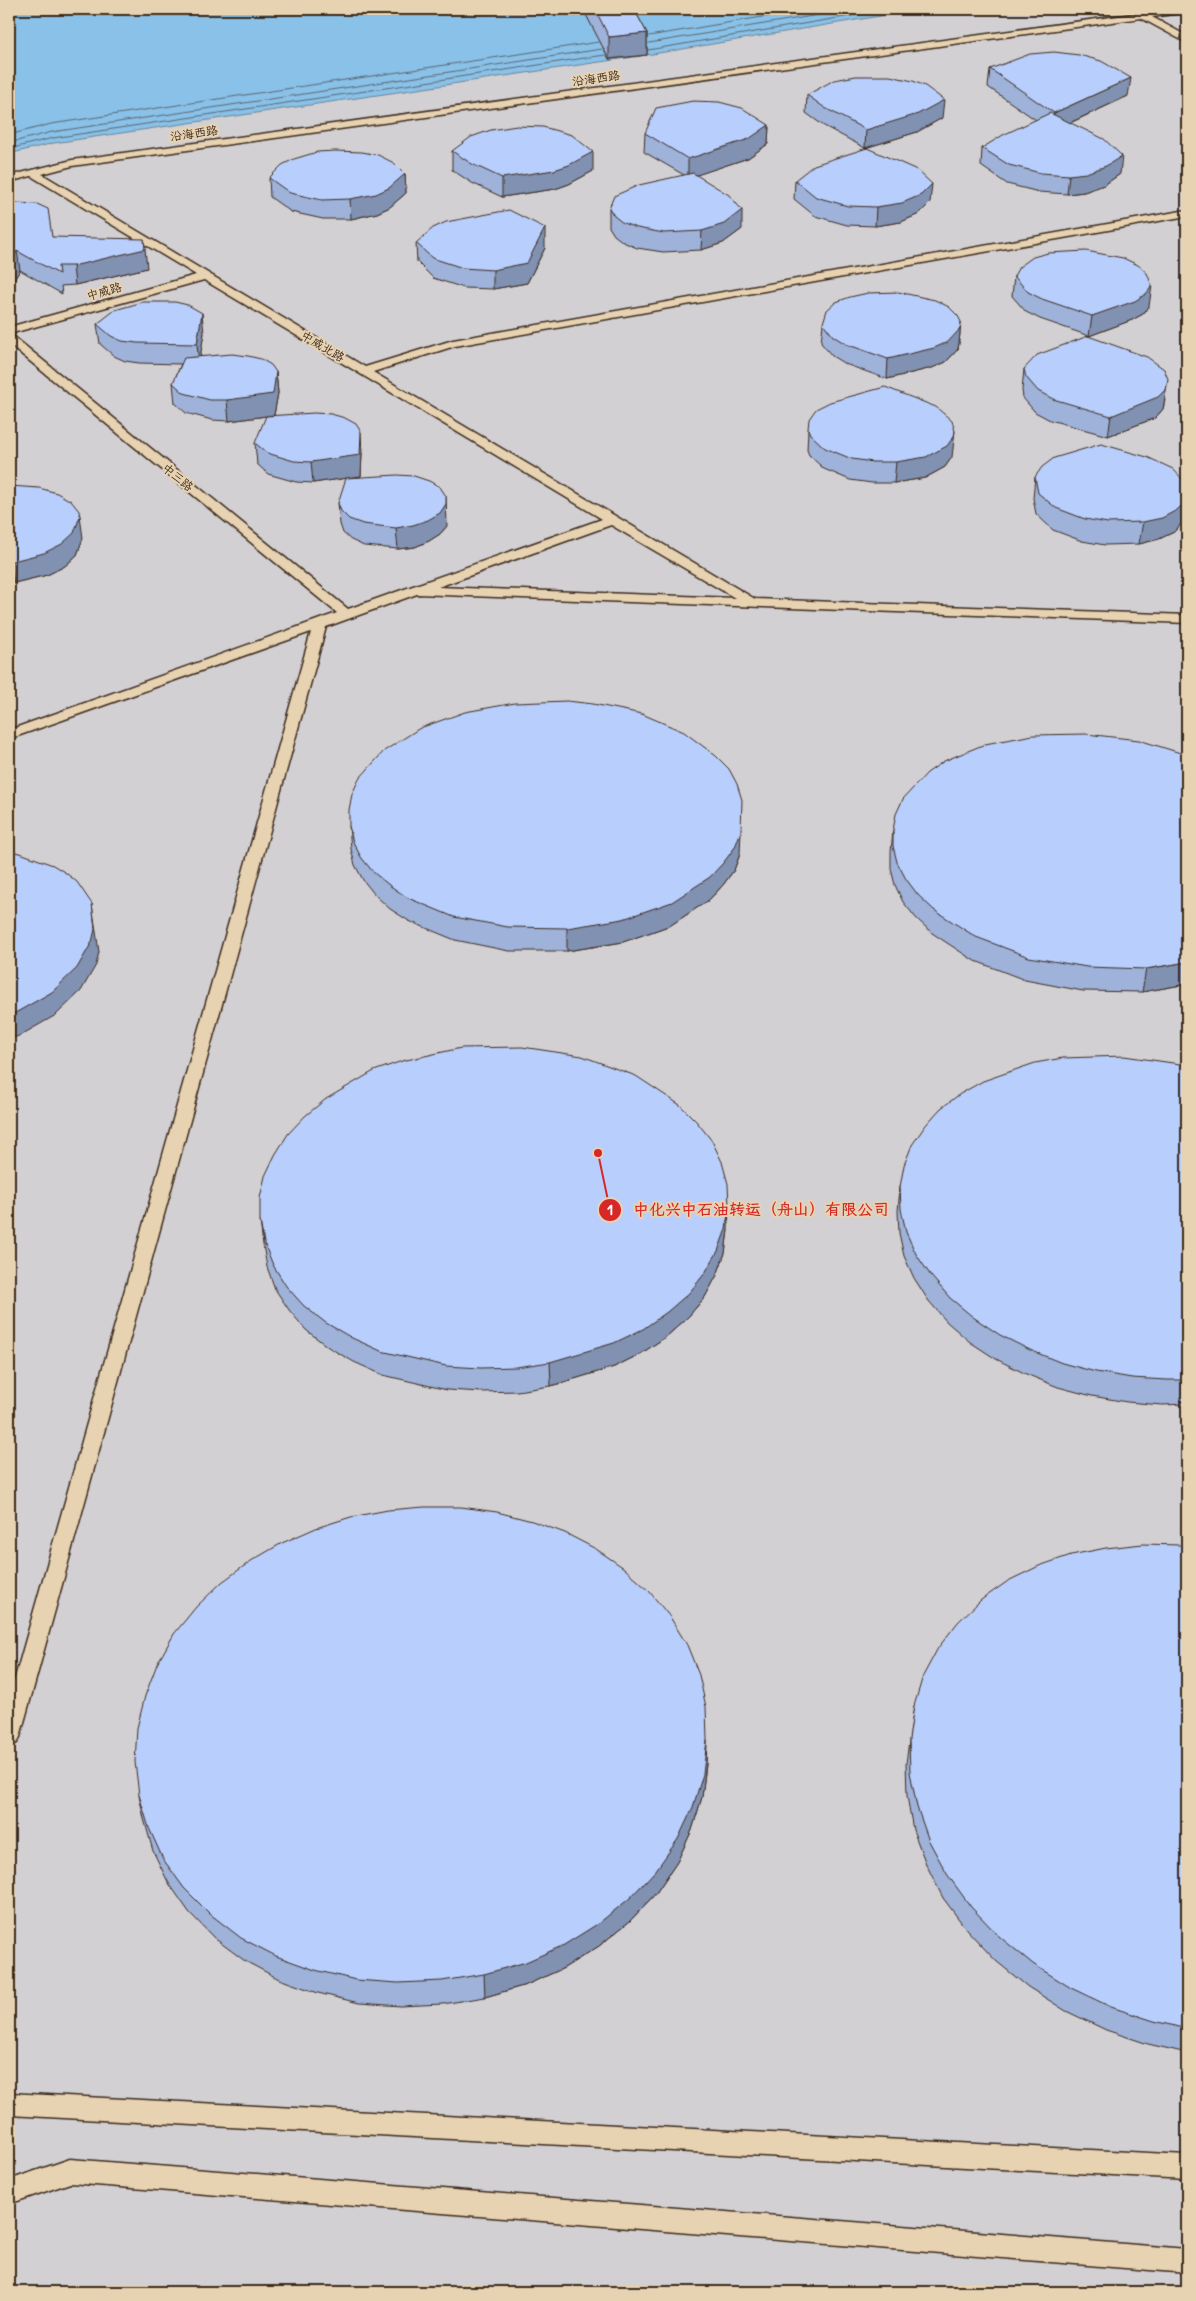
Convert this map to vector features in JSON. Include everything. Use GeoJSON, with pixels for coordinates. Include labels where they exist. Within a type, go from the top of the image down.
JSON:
{"type":"FeatureCollection","features":[{"type":"Feature","properties":{"kind":"lane","name":"沿海西路"},"geometry":{"type":"LineString","coordinates":[[9,179],[72,163],[1187,10]]}},
{"type":"Feature","properties":{"kind":"lane"},"geometry":{"type":"LineString","coordinates":[[1142,15],[1187,40]]}},
{"type":"Feature","properties":{"kind":"lane","name":"中威北路"},"geometry":{"type":"LineString","coordinates":[[34,173],[753,603]]}},
{"type":"Feature","properties":{"kind":"lane"},"geometry":{"type":"LineString","coordinates":[[364,371],[453,343],[1187,213]]}},
{"type":"Feature","properties":{"kind":"lane","name":"中威路"},"geometry":{"type":"LineString","coordinates":[[9,331],[206,276]]}},
{"type":"Feature","properties":{"kind":"lane","name":"中三路"},"geometry":{"type":"LineString","coordinates":[[9,338],[347,615]]}},
{"type":"Feature","properties":{"kind":"lane"},"geometry":{"type":"LineString","coordinates":[[9,735],[612,520]]}},
{"type":"Feature","properties":{"kind":"lane"},"geometry":{"type":"LineString","coordinates":[[417,590],[1187,619]]}},
{"type":"Feature","properties":{"kind":"lane"},"geometry":{"type":"LineString","coordinates":[[9,1737],[320,624]]}},
{"type":"Feature","properties":{"kind":"lane"},"geometry":{"type":"LineString","coordinates":[[9,2104],[1187,2167]]}},
{"type":"Feature","properties":{"kind":"lane"},"geometry":{"type":"LineString","coordinates":[[9,2192],[70,2171],[1187,2262]]}},
{"type":"Feature","properties":{"kind":"shaded area"},"geometry":{"type":"Polygon","coordinates":[[[922,9],[1187,9],[1187,2292],[9,2292],[9,154],[54,143],[647,55],[922,9]]]}},
{"type":"Feature","properties":{"kind":"water"},"geometry":{"type":"Polygon","coordinates":[[[9,9],[922,9],[647,55],[54,143],[9,154],[9,9]]]}},
{"type":"Feature","properties":{"kind":"building"},"geometry":{"type":"Polygon","coordinates":[[[595,9],[634,9],[647,33],[609,37],[595,9]]]}},
{"type":"Feature","properties":{"kind":"building"},"geometry":{"type":"Polygon","coordinates":[[[1054,52],[1079,55],[1101,61],[1131,78],[1054,113],[990,69],[1030,54],[1054,52]]]}},
{"type":"Feature","properties":{"kind":"building"},"geometry":{"type":"Polygon","coordinates":[[[856,76],[890,76],[913,81],[925,86],[944,100],[918,114],[866,130],[825,108],[807,95],[834,80],[856,76]]]}},
{"type":"Feature","properties":{"kind":"building"},"geometry":{"type":"Polygon","coordinates":[[[693,101],[719,102],[742,108],[769,125],[749,139],[688,159],[645,133],[656,108],[693,101]]]}},
{"type":"Feature","properties":{"kind":"building"},"geometry":{"type":"Polygon","coordinates":[[[1050,113],[1104,139],[1122,156],[1106,166],[1086,173],[1069,175],[1041,173],[1009,165],[982,148],[1003,135],[1050,113]]]}},
{"type":"Feature","properties":{"kind":"building"},"geometry":{"type":"Polygon","coordinates":[[[517,126],[543,127],[572,135],[593,152],[569,165],[554,170],[502,178],[472,164],[452,151],[471,137],[491,130],[517,126]]]}},
{"type":"Feature","properties":{"kind":"building"},"geometry":{"type":"Polygon","coordinates":[[[867,148],[917,170],[932,184],[921,195],[902,203],[876,207],[848,206],[816,197],[795,180],[814,165],[867,148]]]}},
{"type":"Feature","properties":{"kind":"building"},"geometry":{"type":"Polygon","coordinates":[[[317,152],[362,152],[378,155],[394,163],[405,174],[389,188],[376,194],[350,199],[322,200],[290,193],[269,178],[282,165],[294,159],[317,152]]]}},
{"type":"Feature","properties":{"kind":"building"},"geometry":{"type":"Polygon","coordinates":[[[693,173],[729,195],[742,210],[724,224],[702,231],[664,233],[637,228],[623,223],[614,216],[609,208],[614,196],[639,185],[693,173]]]}},
{"type":"Feature","properties":{"kind":"building"},"geometry":{"type":"Polygon","coordinates":[[[9,204],[37,204],[48,209],[52,237],[144,239],[145,249],[73,266],[58,266],[59,274],[17,251],[9,263],[9,204]]]}},
{"type":"Feature","properties":{"kind":"building"},"geometry":{"type":"Polygon","coordinates":[[[509,210],[545,228],[527,263],[493,270],[463,268],[432,258],[416,243],[433,228],[446,222],[509,210]]]}},
{"type":"Feature","properties":{"kind":"building"},"geometry":{"type":"Polygon","coordinates":[[[1086,251],[1123,258],[1138,265],[1147,273],[1152,286],[1146,294],[1135,301],[1092,316],[1042,299],[1028,292],[1014,276],[1019,267],[1033,257],[1048,253],[1086,251]]]}},
{"type":"Feature","properties":{"kind":"building"},"geometry":{"type":"Polygon","coordinates":[[[898,292],[935,300],[949,307],[961,322],[960,329],[948,342],[934,348],[888,359],[846,344],[833,336],[823,323],[827,310],[836,302],[868,293],[898,292]]]}},
{"type":"Feature","properties":{"kind":"building"},"geometry":{"type":"Polygon","coordinates":[[[143,302],[175,302],[188,305],[202,313],[197,344],[122,341],[111,336],[97,324],[115,310],[143,302]]]}},
{"type":"Feature","properties":{"kind":"building"},"geometry":{"type":"Polygon","coordinates":[[[1088,336],[1147,357],[1164,369],[1168,379],[1166,389],[1158,397],[1111,416],[1053,399],[1038,391],[1026,377],[1024,369],[1037,355],[1088,336]]]}},
{"type":"Feature","properties":{"kind":"building"},"geometry":{"type":"Polygon","coordinates":[[[232,354],[261,359],[271,365],[276,372],[273,394],[227,400],[210,400],[184,393],[173,383],[184,358],[232,354]]]}},
{"type":"Feature","properties":{"kind":"building"},"geometry":{"type":"Polygon","coordinates":[[[885,387],[936,407],[952,421],[955,431],[954,436],[947,446],[926,457],[896,462],[873,462],[852,459],[825,448],[810,434],[808,429],[809,419],[816,409],[830,402],[885,387]]]}},
{"type":"Feature","properties":{"kind":"building"},"geometry":{"type":"Polygon","coordinates":[[[314,413],[331,414],[356,424],[361,432],[360,455],[311,462],[294,461],[267,453],[255,443],[266,416],[314,413]]]}},
{"type":"Feature","properties":{"kind":"building"},"geometry":{"type":"Polygon","coordinates":[[[1101,444],[1147,457],[1173,469],[1187,484],[1186,501],[1177,510],[1162,518],[1143,522],[1108,523],[1085,519],[1056,508],[1038,493],[1035,477],[1042,467],[1054,458],[1101,444]]]}},
{"type":"Feature","properties":{"kind":"building"},"geometry":{"type":"Polygon","coordinates":[[[414,476],[440,487],[446,496],[446,504],[440,513],[428,520],[396,528],[363,524],[349,519],[341,511],[338,503],[346,478],[414,476]]]}},
{"type":"Feature","properties":{"kind":"building"},"geometry":{"type":"Polygon","coordinates":[[[9,486],[39,488],[57,493],[71,501],[79,511],[80,516],[74,533],[62,544],[44,553],[9,562],[9,486]]]}},
{"type":"Feature","properties":{"kind":"building"},"geometry":{"type":"Polygon","coordinates":[[[567,701],[642,714],[684,732],[716,756],[729,769],[737,784],[742,800],[741,831],[735,847],[710,877],[672,902],[623,919],[567,928],[508,927],[454,917],[408,898],[373,872],[361,857],[353,842],[349,826],[349,810],[352,794],[359,779],[384,751],[420,728],[465,712],[515,703],[567,701]]]}},
{"type":"Feature","properties":{"kind":"building"},"geometry":{"type":"Polygon","coordinates":[[[1086,734],[1139,740],[1187,755],[1187,962],[1146,969],[1087,967],[1029,957],[976,937],[934,910],[918,895],[906,879],[897,862],[893,846],[896,814],[903,799],[927,773],[944,761],[985,744],[1033,735],[1086,734]]]}},
{"type":"Feature","properties":{"kind":"building"},"geometry":{"type":"Polygon","coordinates":[[[9,851],[53,865],[77,882],[92,904],[95,929],[92,942],[77,968],[52,992],[9,1015],[9,851]]]}},
{"type":"Feature","properties":{"kind":"building"},"geometry":{"type":"Polygon","coordinates":[[[522,1047],[582,1056],[636,1076],[680,1105],[712,1141],[722,1162],[728,1184],[729,1206],[726,1229],[718,1251],[705,1273],[689,1293],[643,1329],[614,1343],[550,1362],[516,1367],[446,1366],[381,1351],[352,1338],[326,1323],[304,1306],[286,1286],[273,1265],[264,1243],[260,1221],[260,1198],[265,1176],[288,1134],[305,1116],[326,1099],[374,1071],[402,1061],[461,1048],[522,1047]]]}},
{"type":"Feature","properties":{"kind":"building"},"geometry":{"type":"Polygon","coordinates":[[[1124,1056],[1187,1065],[1187,1380],[1132,1378],[1096,1372],[1062,1363],[1000,1335],[973,1317],[950,1298],[931,1276],[916,1254],[906,1232],[901,1209],[900,1187],[904,1165],[912,1145],[940,1109],[960,1094],[983,1081],[1035,1063],[1063,1058],[1124,1056]]]}},
{"type":"Feature","properties":{"kind":"building"},"geometry":{"type":"Polygon","coordinates":[[[424,1507],[461,1507],[497,1512],[532,1521],[565,1533],[596,1549],[624,1568],[649,1591],[670,1617],[687,1645],[699,1675],[706,1707],[707,1740],[703,1774],[693,1807],[678,1839],[656,1870],[630,1898],[599,1923],[564,1945],[526,1962],[484,1974],[442,1981],[398,1983],[356,1980],[315,1970],[276,1956],[241,1938],[210,1914],[184,1888],[163,1859],[149,1828],[139,1795],[135,1762],[137,1728],[145,1696],[157,1664],[174,1634],[196,1607],[222,1582],[251,1561],[282,1543],[316,1528],[351,1517],[388,1510],[424,1507]]]}},
{"type":"Feature","properties":{"kind":"building"},"geometry":{"type":"Polygon","coordinates":[[[1143,1544],[1187,1546],[1187,2029],[1111,2007],[1071,1988],[1033,1964],[1000,1937],[971,1907],[947,1874],[929,1841],[917,1807],[910,1772],[909,1739],[914,1706],[923,1676],[938,1648],[958,1622],[981,1600],[1008,1581],[1039,1566],[1071,1555],[1106,1548],[1143,1544]]]}},
{"type":"Feature","properties":{"kind":"place","name":"中化兴中石油转运（舟山）有限公司"},"geometry":{"type":"Point","coordinates":[598,1153]}}]}
